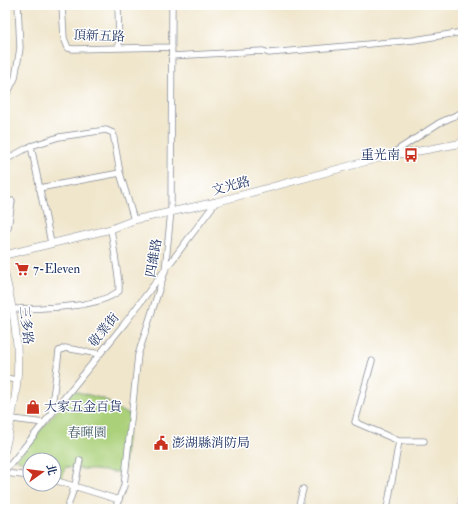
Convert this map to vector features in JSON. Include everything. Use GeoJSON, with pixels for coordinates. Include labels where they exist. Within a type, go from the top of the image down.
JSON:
{"type":"FeatureCollection","features":[{"type":"Feature","properties":{"kind":"street"},"geometry":{"type":"LineString","coordinates":[[5,98],[7,88],[15,78],[20,48],[18,5]]}},
{"type":"Feature","properties":{"kind":"street","name":"頂新五路"},"geometry":{"type":"LineString","coordinates":[[62,5],[64,38],[68,48],[172,47]]}},
{"type":"Feature","properties":{"kind":"street"},"geometry":{"type":"LineString","coordinates":[[118,5],[119,48]]}},
{"type":"Feature","properties":{"kind":"street","name":"四維路"},"geometry":{"type":"LineString","coordinates":[[115,509],[124,486],[138,355],[165,271],[171,212],[172,5]]}},
{"type":"Feature","properties":{"kind":"street"},"geometry":{"type":"LineString","coordinates":[[172,56],[263,51],[269,53],[414,40],[463,32]]}},
{"type":"Feature","properties":{"kind":"street"},"geometry":{"type":"LineString","coordinates":[[390,155],[439,123],[463,112]]}},
{"type":"Feature","properties":{"kind":"street"},"geometry":{"type":"LineString","coordinates":[[5,160],[31,146],[59,137],[106,130],[113,133],[120,173],[134,220]]}},
{"type":"Feature","properties":{"kind":"street","name":"文光路"},"geometry":{"type":"LineString","coordinates":[[5,255],[111,229],[134,220],[216,202],[390,155],[463,143]]}},
{"type":"Feature","properties":{"kind":"street"},"geometry":{"type":"LineString","coordinates":[[31,146],[51,243]]}},
{"type":"Feature","properties":{"kind":"street"},"geometry":{"type":"LineString","coordinates":[[39,188],[120,173]]}},
{"type":"Feature","properties":{"kind":"street"},"geometry":{"type":"LineString","coordinates":[[5,229],[8,228],[12,201]]}},
{"type":"Feature","properties":{"kind":"street","name":"敬業街"},"geometry":{"type":"LineString","coordinates":[[5,469],[10,465],[125,323],[216,202]]}},
{"type":"Feature","properties":{"kind":"street"},"geometry":{"type":"LineString","coordinates":[[13,309],[77,306],[113,296],[119,291],[119,283],[111,229]]}},
{"type":"Feature","properties":{"kind":"street","name":"三多路"},"geometry":{"type":"LineString","coordinates":[[5,274],[13,309],[18,352],[17,380],[8,418],[5,450]]}},
{"type":"Feature","properties":{"kind":"street"},"geometry":{"type":"LineString","coordinates":[[51,414],[59,351],[65,348],[100,354]]}},
{"type":"Feature","properties":{"kind":"street"},"geometry":{"type":"LineString","coordinates":[[372,361],[355,422],[399,441],[424,442]]}},
{"type":"Feature","properties":{"kind":"street"},"geometry":{"type":"LineString","coordinates":[[5,378],[17,380]]}},
{"type":"Feature","properties":{"kind":"street"},"geometry":{"type":"LineString","coordinates":[[8,418],[44,422]]}},
{"type":"Feature","properties":{"kind":"street"},"geometry":{"type":"LineString","coordinates":[[387,509],[399,441]]}},
{"type":"Feature","properties":{"kind":"street"},"geometry":{"type":"LineString","coordinates":[[67,509],[75,485],[80,460]]}},
{"type":"Feature","properties":{"kind":"street"},"geometry":{"type":"LineString","coordinates":[[5,473],[22,475]]}},
{"type":"Feature","properties":{"kind":"street"},"geometry":{"type":"LineString","coordinates":[[62,482],[119,500]]}},
{"type":"Feature","properties":{"kind":"street"},"geometry":{"type":"LineString","coordinates":[[298,509],[304,489]]}},
{"type":"Feature","properties":{"kind":"street"},"geometry":{"type":"LineString","coordinates":[[461,509],[463,497]]}},
{"type":"Feature","properties":{"kind":"green space","name":"春暉園"},"geometry":{"type":"Polygon","coordinates":[[[74,391],[104,399],[121,411],[130,414],[123,473],[65,467],[62,478],[62,452],[22,452],[22,462],[16,459],[74,391]]]}},
{"type":"Feature","properties":{"kind":"place","name":"重光南"},"geometry":{"type":"Point","coordinates":[411,155]}},
{"type":"Feature","properties":{"kind":"place","name":"7-Eleven"},"geometry":{"type":"Point","coordinates":[22,269]}},
{"type":"Feature","properties":{"kind":"place","name":"大家五金百貨"},"geometry":{"type":"Point","coordinates":[33,407]}},
{"type":"Feature","properties":{"kind":"place","name":"澎湖縣消防局"},"geometry":{"type":"Point","coordinates":[161,443]}}]}
